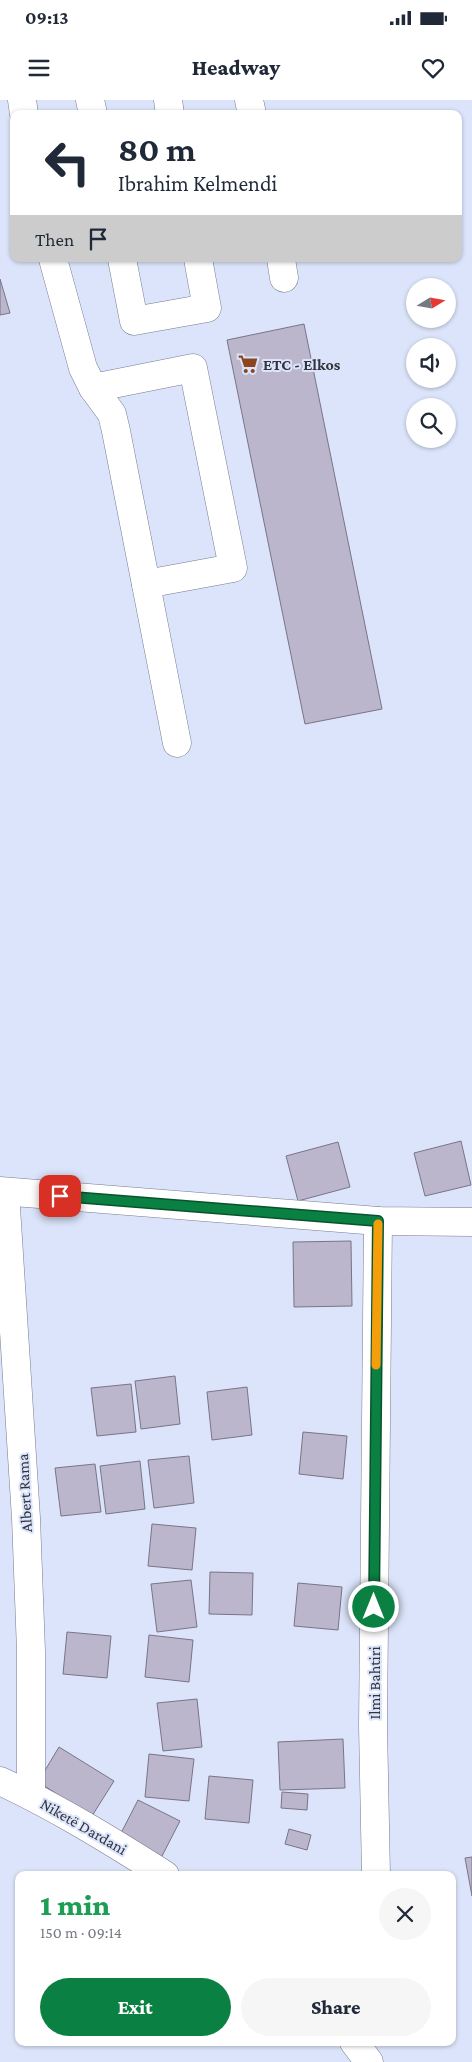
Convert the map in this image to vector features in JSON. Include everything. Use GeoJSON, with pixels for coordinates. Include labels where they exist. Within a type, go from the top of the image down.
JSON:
{"type":"FeatureCollection","features":[{"type":"Feature","properties":{"kind":"street"},"geometry":{"type":"LineString","coordinates":[[54,262],[83,368],[93,388],[112,414],[177,743]]}},
{"type":"Feature","properties":{"kind":"street"},"geometry":{"type":"LineString","coordinates":[[123,262],[134,321],[207,308],[199,262]]}},
{"type":"Feature","properties":{"kind":"street"},"geometry":{"type":"LineString","coordinates":[[93,388],[193,368],[232,568],[146,584]]}},
{"type":"Feature","properties":{"kind":"street"},"geometry":{"type":"LineString","coordinates":[[2,1192],[378,1221],[472,1222]]}},
{"type":"Feature","properties":{"kind":"street","name":"Albert Rama"},"geometry":{"type":"LineString","coordinates":[[2,1192],[26,1518],[31,1651],[31,1795]]}},
{"type":"Feature","properties":{"kind":"street","name":"Ilmi Bahtiri"},"geometry":{"type":"LineString","coordinates":[[376,1871],[374,1716],[378,1221]]}},
{"type":"Feature","properties":{"kind":"street","name":"Niketë Dardani"},"geometry":{"type":"LineString","coordinates":[[0,1781],[31,1795],[97,1832],[159,1871]]}},
{"type":"Feature","properties":{"kind":"building"},"geometry":{"type":"Polygon","coordinates":[[[0,279],[10,313],[0,315],[0,279]]]}},
{"type":"Feature","properties":{"kind":"building"},"geometry":{"type":"Polygon","coordinates":[[[304,324],[382,709],[305,724],[227,340],[304,324]]]}},
{"type":"Feature","properties":{"kind":"building"},"geometry":{"type":"Polygon","coordinates":[[[461,1141],[471,1185],[425,1196],[414,1153],[461,1141]]]}},
{"type":"Feature","properties":{"kind":"building"},"geometry":{"type":"Polygon","coordinates":[[[338,1142],[350,1187],[298,1201],[286,1156],[338,1142]]]}},
{"type":"Feature","properties":{"kind":"building"},"geometry":{"type":"Polygon","coordinates":[[[351,1241],[352,1306],[294,1307],[293,1242],[351,1241]]]}},
{"type":"Feature","properties":{"kind":"building"},"geometry":{"type":"Polygon","coordinates":[[[175,1376],[180,1424],[141,1429],[135,1381],[175,1376]]]}},
{"type":"Feature","properties":{"kind":"building"},"geometry":{"type":"Polygon","coordinates":[[[131,1384],[136,1432],[97,1436],[91,1388],[131,1384]]]}},
{"type":"Feature","properties":{"kind":"building"},"geometry":{"type":"Polygon","coordinates":[[[247,1387],[252,1435],[212,1440],[207,1392],[247,1387]]]}},
{"type":"Feature","properties":{"kind":"building"},"geometry":{"type":"Polygon","coordinates":[[[303,1432],[347,1436],[343,1479],[299,1474],[303,1432]]]}},
{"type":"Feature","properties":{"kind":"building"},"geometry":{"type":"Polygon","coordinates":[[[189,1456],[194,1503],[154,1508],[148,1460],[189,1456]]]}},
{"type":"Feature","properties":{"kind":"building"},"geometry":{"type":"Polygon","coordinates":[[[140,1461],[145,1509],[106,1514],[100,1466],[140,1461]]]}},
{"type":"Feature","properties":{"kind":"building"},"geometry":{"type":"Polygon","coordinates":[[[95,1464],[101,1512],[61,1516],[55,1468],[95,1464]]]}},
{"type":"Feature","properties":{"kind":"building"},"geometry":{"type":"Polygon","coordinates":[[[152,1524],[196,1528],[192,1570],[148,1566],[152,1524]]]}},
{"type":"Feature","properties":{"kind":"building"},"geometry":{"type":"Polygon","coordinates":[[[210,1572],[253,1573],[252,1615],[209,1614],[210,1572]]]}},
{"type":"Feature","properties":{"kind":"building"},"geometry":{"type":"Polygon","coordinates":[[[191,1580],[197,1627],[157,1632],[151,1584],[191,1580]]]}},
{"type":"Feature","properties":{"kind":"building"},"geometry":{"type":"Polygon","coordinates":[[[298,1583],[342,1587],[338,1630],[294,1626],[298,1583]]]}},
{"type":"Feature","properties":{"kind":"building"},"geometry":{"type":"Polygon","coordinates":[[[67,1632],[111,1636],[107,1678],[63,1674],[67,1632]]]}},
{"type":"Feature","properties":{"kind":"building"},"geometry":{"type":"Polygon","coordinates":[[[149,1635],[193,1640],[189,1682],[145,1677],[149,1635]]]}},
{"type":"Feature","properties":{"kind":"building"},"geometry":{"type":"Polygon","coordinates":[[[197,1699],[202,1747],[163,1751],[157,1703],[197,1699]]]}},
{"type":"Feature","properties":{"kind":"building"},"geometry":{"type":"Polygon","coordinates":[[[343,1739],[345,1788],[280,1790],[278,1742],[343,1739]]]}},
{"type":"Feature","properties":{"kind":"building"},"geometry":{"type":"Polygon","coordinates":[[[59,1747],[114,1781],[92,1816],[38,1782],[59,1747]]]}},
{"type":"Feature","properties":{"kind":"building"},"geometry":{"type":"Polygon","coordinates":[[[149,1754],[194,1759],[189,1801],[145,1797],[149,1754]]]}},
{"type":"Feature","properties":{"kind":"building"},"geometry":{"type":"Polygon","coordinates":[[[209,1776],[253,1780],[249,1823],[205,1819],[209,1776]]]}},
{"type":"Feature","properties":{"kind":"building"},"geometry":{"type":"Polygon","coordinates":[[[282,1792],[308,1794],[307,1810],[281,1808],[282,1792]]]}},
{"type":"Feature","properties":{"kind":"building"},"geometry":{"type":"Polygon","coordinates":[[[138,1800],[180,1821],[161,1858],[119,1837],[138,1800]]]}},
{"type":"Feature","properties":{"kind":"building"},"geometry":{"type":"Polygon","coordinates":[[[289,1829],[311,1835],[307,1850],[285,1844],[289,1829]]]}},
{"type":"Feature","properties":{"kind":"building"},"geometry":{"type":"Polygon","coordinates":[[[472,1857],[472,1896],[465,1858],[472,1857]]]}},
{"type":"Feature","properties":{"kind":"slow traffic"},"geometry":{"type":"LineString","coordinates":[[376,1365],[378,1224]]}},
{"type":"Feature","properties":{"kind":"place","name":"ETC - Elkos"},"geometry":{"type":"Point","coordinates":[248,364]}},
{"type":"Feature","properties":{"kind":"route"},"geometry":{"type":"LineString","coordinates":[[60,1196],[378,1221],[374,1607]]}}]}
